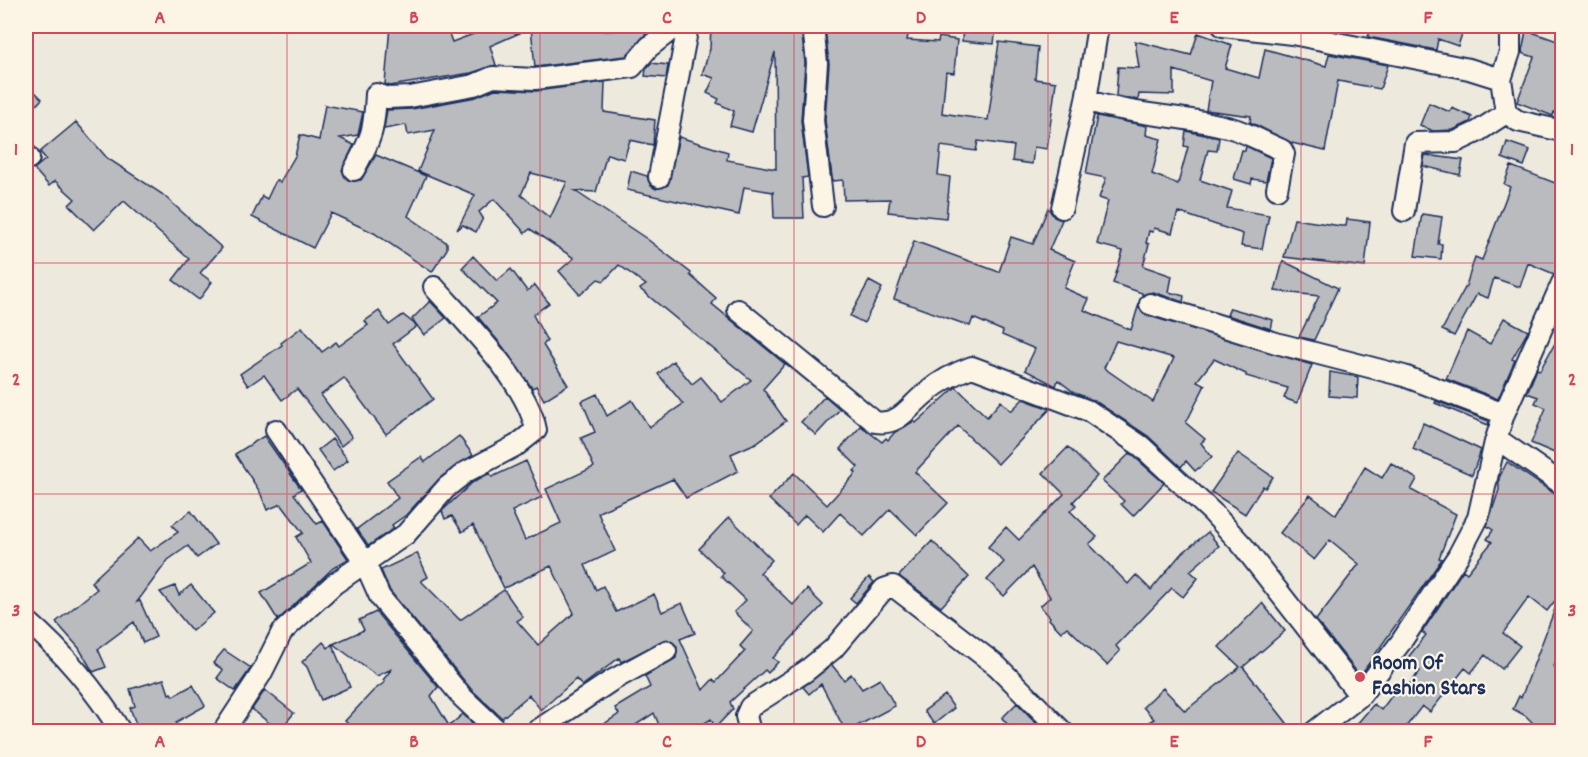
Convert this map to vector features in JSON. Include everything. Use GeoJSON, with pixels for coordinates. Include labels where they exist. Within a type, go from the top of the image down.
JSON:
{"type":"FeatureCollection","features":[{"type":"Feature","properties":{"kind":"street"},"geometry":{"type":"LineString","coordinates":[[354,170],[370,140],[376,120],[376,94],[388,98],[410,97],[474,85],[493,77],[535,79],[632,67],[649,47],[675,26]]}},
{"type":"Feature","properties":{"kind":"street"},"geometry":{"type":"LineString","coordinates":[[659,177],[688,26]]}},
{"type":"Feature","properties":{"kind":"street"},"geometry":{"type":"LineString","coordinates":[[813,26],[816,63],[813,120],[823,206]]}},
{"type":"Feature","properties":{"kind":"street"},"geometry":{"type":"LineString","coordinates":[[1062,208],[1086,100],[1098,26]]}},
{"type":"Feature","properties":{"kind":"street"},"geometry":{"type":"LineString","coordinates":[[1223,26],[1292,34],[1450,65],[1501,79]]}},
{"type":"Feature","properties":{"kind":"street"},"geometry":{"type":"LineString","coordinates":[[1510,26],[1510,52],[1501,79],[1506,112],[1518,121],[1563,132]]}},
{"type":"Feature","properties":{"kind":"street"},"geometry":{"type":"LineString","coordinates":[[1086,100],[1110,108],[1233,128],[1282,150],[1284,154],[1277,189]]}},
{"type":"Feature","properties":{"kind":"street"},"geometry":{"type":"LineString","coordinates":[[1404,211],[1416,143],[1456,142],[1477,132],[1506,112]]}},
{"type":"Feature","properties":{"kind":"street"},"geometry":{"type":"LineString","coordinates":[[1314,732],[1360,696],[1401,642],[1458,556],[1478,518],[1495,442],[1504,414],[1563,283]]}},
{"type":"Feature","properties":{"kind":"street"},"geometry":{"type":"LineString","coordinates":[[223,732],[261,674],[282,632],[363,561],[406,534],[447,487],[466,472],[517,445],[536,430],[534,420],[509,373],[434,286]]}},
{"type":"Feature","properties":{"kind":"street"},"geometry":{"type":"LineString","coordinates":[[1150,304],[1276,343],[1404,376],[1504,414]]}},
{"type":"Feature","properties":{"kind":"street"},"geometry":{"type":"LineString","coordinates":[[738,310],[874,422],[884,424],[898,420],[926,393],[955,373],[972,367],[1089,411],[1141,446],[1212,512],[1242,546],[1360,696]]}},
{"type":"Feature","properties":{"kind":"street"},"geometry":{"type":"LineString","coordinates":[[276,429],[363,561],[380,597],[462,697],[499,732]]}},
{"type":"Feature","properties":{"kind":"street"},"geometry":{"type":"LineString","coordinates":[[1495,442],[1503,443],[1563,484]]}},
{"type":"Feature","properties":{"kind":"street"},"geometry":{"type":"LineString","coordinates":[[750,732],[746,716],[750,707],[806,671],[833,649],[884,589],[893,586],[997,666],[1063,732]]}},
{"type":"Feature","properties":{"kind":"street"},"geometry":{"type":"LineString","coordinates":[[26,620],[75,670],[100,700],[121,732]]}},
{"type":"Feature","properties":{"kind":"street"},"geometry":{"type":"LineString","coordinates":[[535,732],[611,681],[666,651]]}},
{"type":"Feature","properties":{"kind":"building"},"geometry":{"type":"Polygon","coordinates":[[[390,26],[446,26],[452,42],[495,26],[550,26],[568,27],[568,30],[603,28],[603,31],[646,29],[645,35],[626,56],[535,67],[531,28],[490,46],[496,65],[471,73],[390,86],[385,84],[390,26]]]}},
{"type":"Feature","properties":{"kind":"building"},"geometry":{"type":"Polygon","coordinates":[[[711,26],[801,27],[805,63],[801,121],[808,177],[802,178],[804,218],[774,218],[773,192],[744,187],[739,215],[627,190],[631,171],[647,176],[651,186],[656,189],[668,185],[679,137],[728,152],[727,160],[776,169],[775,52],[752,132],[730,126],[734,111],[717,103],[719,99],[707,93],[714,78],[702,74],[710,49],[711,26]]]}},
{"type":"Feature","properties":{"kind":"building"},"geometry":{"type":"Polygon","coordinates":[[[845,26],[909,30],[907,40],[938,42],[939,37],[957,40],[954,73],[946,72],[942,113],[988,120],[999,42],[1038,47],[1035,79],[1056,82],[1047,149],[1034,147],[1032,164],[1012,161],[1014,146],[978,141],[976,151],[941,146],[938,175],[950,177],[946,218],[888,212],[890,199],[844,200],[843,180],[833,181],[832,177],[825,120],[829,64],[825,28],[845,30],[845,26]]]}},
{"type":"Feature","properties":{"kind":"building"},"geometry":{"type":"Polygon","coordinates":[[[963,26],[996,26],[994,44],[962,41],[963,26]]]}},
{"type":"Feature","properties":{"kind":"building"},"geometry":{"type":"Polygon","coordinates":[[[1372,26],[1457,26],[1464,28],[1458,46],[1438,39],[1436,50],[1368,37],[1372,26]]]}},
{"type":"Feature","properties":{"kind":"building"},"geometry":{"type":"Polygon","coordinates":[[[1526,30],[1563,43],[1563,115],[1554,112],[1553,116],[1517,102],[1534,57],[1522,53],[1526,30]]]}},
{"type":"Feature","properties":{"kind":"building"},"geometry":{"type":"Polygon","coordinates":[[[1198,33],[1232,45],[1225,68],[1259,78],[1265,49],[1326,66],[1329,54],[1388,65],[1380,89],[1338,81],[1325,151],[1292,143],[1250,122],[1251,116],[1206,110],[1211,81],[1174,70],[1174,95],[1139,94],[1138,100],[1116,96],[1118,67],[1139,68],[1135,41],[1191,55],[1198,33]]]}},
{"type":"Feature","properties":{"kind":"building"},"geometry":{"type":"Polygon","coordinates":[[[651,63],[668,65],[666,78],[645,76],[646,69],[651,63]]]}},
{"type":"Feature","properties":{"kind":"building"},"geometry":{"type":"Polygon","coordinates":[[[605,82],[604,112],[655,120],[653,145],[630,140],[624,159],[607,154],[596,192],[575,191],[647,239],[691,273],[690,275],[716,298],[712,304],[785,364],[763,389],[786,421],[756,443],[731,454],[738,471],[686,498],[673,479],[601,511],[598,513],[615,551],[585,565],[596,590],[603,586],[616,612],[654,594],[662,612],[682,603],[695,633],[680,639],[703,690],[713,679],[716,682],[745,651],[740,646],[753,631],[734,612],[746,600],[721,576],[724,573],[699,549],[729,517],[772,560],[760,573],[793,605],[807,589],[823,605],[773,658],[778,662],[768,673],[765,670],[730,702],[733,709],[715,728],[711,719],[692,731],[687,723],[662,732],[654,713],[625,732],[592,732],[619,714],[615,708],[650,687],[645,676],[676,658],[677,646],[667,639],[621,662],[619,658],[582,686],[576,679],[541,710],[529,695],[502,718],[471,689],[390,591],[381,570],[417,553],[428,577],[421,581],[460,620],[504,590],[523,617],[517,621],[538,645],[574,613],[551,566],[504,588],[473,525],[462,532],[452,516],[445,519],[442,511],[473,482],[490,473],[492,477],[526,461],[542,497],[512,511],[525,540],[561,523],[546,489],[594,467],[581,438],[595,432],[582,401],[597,394],[607,416],[632,400],[649,427],[683,404],[658,374],[673,361],[692,384],[701,377],[722,402],[751,380],[640,289],[646,285],[619,265],[604,281],[598,279],[580,295],[559,271],[574,258],[530,229],[525,233],[494,199],[479,212],[483,218],[476,232],[463,225],[457,230],[475,195],[418,171],[435,130],[408,135],[406,125],[384,129],[387,110],[412,109],[476,97],[495,89],[536,91],[605,82]],[[531,173],[521,195],[550,218],[567,182],[531,173]]]}},
{"type":"Feature","properties":{"kind":"building"},"geometry":{"type":"Polygon","coordinates":[[[26,83],[42,99],[26,116],[26,83]]]}},
{"type":"Feature","properties":{"kind":"building"},"geometry":{"type":"Polygon","coordinates":[[[1429,103],[1450,112],[1452,108],[1472,117],[1470,122],[1453,130],[1433,131],[1420,125],[1429,103]]]}},
{"type":"Feature","properties":{"kind":"building"},"geometry":{"type":"Polygon","coordinates":[[[325,105],[363,112],[358,135],[340,138],[354,145],[342,170],[348,180],[361,180],[376,155],[426,176],[408,216],[447,243],[447,249],[432,272],[374,233],[331,213],[313,248],[252,217],[262,196],[267,199],[276,180],[280,182],[295,156],[300,135],[319,140],[325,105]]]}},
{"type":"Feature","properties":{"kind":"building"},"geometry":{"type":"Polygon","coordinates":[[[1097,116],[1147,126],[1146,135],[1161,139],[1152,174],[1178,184],[1188,147],[1184,146],[1186,131],[1219,138],[1217,151],[1208,150],[1200,180],[1232,191],[1227,208],[1269,215],[1262,249],[1241,246],[1243,234],[1178,212],[1172,233],[1154,228],[1153,232],[1149,231],[1146,243],[1149,244],[1143,266],[1172,276],[1169,292],[1184,296],[1183,302],[1153,292],[1142,295],[1142,293],[1113,283],[1123,251],[1097,244],[1108,201],[1099,198],[1106,178],[1086,174],[1097,116]]]}},
{"type":"Feature","properties":{"kind":"building"},"geometry":{"type":"Polygon","coordinates":[[[76,122],[107,158],[162,194],[222,248],[200,273],[212,282],[199,300],[173,280],[189,259],[124,201],[94,230],[69,205],[75,199],[55,181],[49,186],[34,169],[46,159],[40,152],[76,122]]]}},
{"type":"Feature","properties":{"kind":"building"},"geometry":{"type":"Polygon","coordinates":[[[1507,142],[1530,150],[1524,166],[1502,158],[1507,142]]]}},
{"type":"Feature","properties":{"kind":"building"},"geometry":{"type":"Polygon","coordinates":[[[1246,146],[1271,158],[1266,181],[1252,179],[1251,184],[1234,179],[1242,150],[1245,151],[1246,146]]]}},
{"type":"Feature","properties":{"kind":"building"},"geometry":{"type":"Polygon","coordinates":[[[1425,155],[1463,160],[1460,175],[1423,166],[1425,155]]]}},
{"type":"Feature","properties":{"kind":"building"},"geometry":{"type":"Polygon","coordinates":[[[1511,166],[1563,186],[1563,255],[1554,274],[1528,263],[1520,287],[1494,278],[1488,298],[1477,294],[1454,336],[1442,330],[1466,286],[1475,257],[1482,260],[1510,187],[1504,184],[1511,166]]]}},
{"type":"Feature","properties":{"kind":"building"},"geometry":{"type":"Polygon","coordinates":[[[1048,208],[1054,217],[1062,220],[1049,250],[1075,261],[1064,288],[1089,299],[1084,310],[1131,330],[1138,307],[1146,315],[1312,365],[1297,403],[1284,398],[1288,388],[1246,376],[1214,359],[1197,381],[1205,385],[1186,423],[1205,439],[1201,443],[1212,457],[1195,471],[1186,461],[1181,467],[1148,436],[1095,401],[1075,393],[1058,380],[1056,386],[1025,370],[1035,349],[1002,335],[1003,331],[973,318],[970,326],[894,299],[914,241],[999,272],[1011,237],[1033,244],[1048,208]],[[1116,341],[1104,368],[1153,402],[1174,358],[1116,341]]]}},
{"type":"Feature","properties":{"kind":"building"},"geometry":{"type":"Polygon","coordinates":[[[1422,214],[1442,217],[1438,244],[1442,244],[1441,259],[1415,256],[1422,214]]]}},
{"type":"Feature","properties":{"kind":"building"},"geometry":{"type":"Polygon","coordinates":[[[1294,219],[1341,226],[1346,226],[1347,219],[1370,222],[1365,267],[1284,257],[1294,219]]]}},
{"type":"Feature","properties":{"kind":"building"},"geometry":{"type":"Polygon","coordinates":[[[473,256],[497,281],[511,269],[527,291],[535,285],[549,303],[533,315],[547,341],[543,345],[568,385],[544,400],[536,386],[532,388],[478,317],[497,303],[462,268],[473,256]]]}},
{"type":"Feature","properties":{"kind":"building"},"geometry":{"type":"Polygon","coordinates":[[[1283,261],[1338,288],[1314,340],[1299,337],[1319,296],[1275,291],[1283,261]]]}},
{"type":"Feature","properties":{"kind":"building"},"geometry":{"type":"Polygon","coordinates":[[[869,281],[882,288],[864,323],[850,316],[869,281]]]}},
{"type":"Feature","properties":{"kind":"building"},"geometry":{"type":"Polygon","coordinates":[[[430,301],[446,318],[424,335],[412,319],[430,301]]]}},
{"type":"Feature","properties":{"kind":"building"},"geometry":{"type":"Polygon","coordinates":[[[1230,308],[1273,320],[1271,329],[1227,315],[1230,308]]]}},
{"type":"Feature","properties":{"kind":"building"},"geometry":{"type":"Polygon","coordinates":[[[379,311],[389,325],[403,315],[417,326],[393,344],[433,399],[386,434],[344,378],[321,395],[352,437],[341,446],[297,389],[282,400],[264,375],[248,386],[240,374],[282,345],[281,343],[302,327],[322,352],[336,342],[339,346],[368,325],[365,321],[379,311]]]}},
{"type":"Feature","properties":{"kind":"building"},"geometry":{"type":"Polygon","coordinates":[[[1504,318],[1528,331],[1512,359],[1515,360],[1498,399],[1446,379],[1467,331],[1490,344],[1504,318]]]}},
{"type":"Feature","properties":{"kind":"building"},"geometry":{"type":"Polygon","coordinates":[[[1563,329],[1563,470],[1555,464],[1559,455],[1531,443],[1546,408],[1535,403],[1538,397],[1527,393],[1537,369],[1540,370],[1563,329]]]}},
{"type":"Feature","properties":{"kind":"building"},"geometry":{"type":"Polygon","coordinates":[[[1330,372],[1358,377],[1357,398],[1329,396],[1330,372]]]}},
{"type":"Feature","properties":{"kind":"building"},"geometry":{"type":"Polygon","coordinates":[[[956,387],[987,417],[1001,401],[1011,411],[1023,399],[1050,409],[998,464],[958,426],[915,472],[948,503],[917,535],[890,509],[864,536],[840,513],[823,532],[805,515],[796,525],[769,499],[794,473],[827,505],[856,473],[854,471],[858,467],[840,449],[861,426],[882,442],[886,438],[888,440],[895,432],[914,421],[916,423],[956,387]]]}},
{"type":"Feature","properties":{"kind":"building"},"geometry":{"type":"Polygon","coordinates":[[[825,396],[840,409],[816,435],[801,422],[825,396]]]}},
{"type":"Feature","properties":{"kind":"building"},"geometry":{"type":"Polygon","coordinates":[[[1436,401],[1489,421],[1488,425],[1435,403],[1436,401]]]}},
{"type":"Feature","properties":{"kind":"building"},"geometry":{"type":"Polygon","coordinates":[[[1423,423],[1481,450],[1472,475],[1413,449],[1423,423]]]}},
{"type":"Feature","properties":{"kind":"building"},"geometry":{"type":"Polygon","coordinates":[[[264,436],[301,489],[294,494],[317,524],[323,521],[348,559],[333,568],[278,620],[261,593],[311,563],[296,537],[303,533],[281,504],[267,510],[260,492],[235,454],[264,436]]]}},
{"type":"Feature","properties":{"kind":"building"},"geometry":{"type":"Polygon","coordinates":[[[459,436],[473,455],[440,478],[406,515],[392,525],[394,528],[368,546],[357,529],[398,498],[387,481],[421,457],[425,462],[459,436]]]}},
{"type":"Feature","properties":{"kind":"building"},"geometry":{"type":"Polygon","coordinates":[[[332,439],[348,460],[333,471],[318,450],[332,439]]]}},
{"type":"Feature","properties":{"kind":"building"},"geometry":{"type":"Polygon","coordinates":[[[1068,447],[1097,476],[1073,502],[1076,505],[1070,511],[1097,537],[1089,544],[1128,584],[1136,575],[1151,590],[1180,555],[1208,532],[1219,546],[1190,571],[1198,578],[1183,597],[1172,588],[1116,646],[1120,651],[1107,665],[1067,627],[1061,632],[1049,619],[1050,617],[1040,606],[1050,597],[1032,567],[1004,596],[987,580],[1004,562],[988,547],[1006,527],[1019,540],[1064,494],[1043,473],[1068,447]]]}},
{"type":"Feature","properties":{"kind":"building"},"geometry":{"type":"Polygon","coordinates":[[[1130,453],[1164,483],[1133,516],[1121,504],[1124,501],[1102,481],[1130,453]]]}},
{"type":"Feature","properties":{"kind":"building"},"geometry":{"type":"Polygon","coordinates":[[[1238,453],[1273,477],[1265,488],[1263,486],[1245,514],[1211,492],[1238,453]]]}},
{"type":"Feature","properties":{"kind":"building"},"geometry":{"type":"Polygon","coordinates":[[[1507,462],[1555,494],[1563,496],[1563,654],[1553,666],[1563,675],[1563,732],[1542,732],[1526,716],[1513,709],[1519,696],[1521,698],[1561,593],[1547,611],[1529,597],[1503,633],[1520,646],[1502,669],[1485,655],[1471,673],[1465,668],[1430,712],[1422,706],[1402,732],[1350,732],[1374,704],[1381,710],[1397,689],[1402,693],[1420,671],[1406,660],[1426,635],[1422,632],[1463,570],[1467,573],[1492,542],[1487,539],[1493,530],[1487,526],[1499,490],[1499,478],[1507,462]]]}},
{"type":"Feature","properties":{"kind":"building"},"geometry":{"type":"Polygon","coordinates":[[[1391,463],[1417,479],[1411,490],[1456,514],[1439,558],[1442,559],[1360,676],[1316,620],[1359,564],[1330,540],[1314,560],[1280,533],[1310,495],[1336,515],[1365,467],[1382,478],[1391,463]]]}},
{"type":"Feature","properties":{"kind":"building"},"geometry":{"type":"Polygon","coordinates":[[[191,511],[216,544],[197,558],[188,546],[168,560],[137,602],[140,601],[156,637],[143,643],[134,622],[98,649],[106,667],[93,672],[79,648],[56,622],[97,589],[91,582],[138,538],[150,551],[178,532],[172,525],[191,511]]]}},
{"type":"Feature","properties":{"kind":"building"},"geometry":{"type":"Polygon","coordinates":[[[932,541],[969,577],[941,607],[899,576],[932,541]]]}},
{"type":"Feature","properties":{"kind":"building"},"geometry":{"type":"Polygon","coordinates":[[[869,577],[874,582],[856,603],[850,598],[869,577]]]}},
{"type":"Feature","properties":{"kind":"building"},"geometry":{"type":"Polygon","coordinates":[[[191,585],[214,613],[192,631],[160,592],[175,586],[179,595],[191,585]]]}},
{"type":"Feature","properties":{"kind":"building"},"geometry":{"type":"Polygon","coordinates":[[[1262,603],[1285,631],[1243,667],[1287,723],[1276,732],[1131,732],[1154,719],[1143,707],[1163,688],[1185,711],[1240,667],[1219,647],[1262,603]]]}},
{"type":"Feature","properties":{"kind":"building"},"geometry":{"type":"Polygon","coordinates":[[[376,612],[438,687],[431,696],[449,726],[463,714],[481,732],[356,732],[345,721],[373,691],[385,682],[383,680],[392,669],[377,676],[333,644],[364,630],[359,620],[376,612]]]}},
{"type":"Feature","properties":{"kind":"building"},"geometry":{"type":"Polygon","coordinates":[[[323,642],[328,648],[332,644],[350,687],[321,700],[307,667],[302,662],[323,642]]]}},
{"type":"Feature","properties":{"kind":"building"},"geometry":{"type":"Polygon","coordinates":[[[224,650],[251,668],[235,691],[217,678],[223,670],[213,663],[224,650]]]}},
{"type":"Feature","properties":{"kind":"building"},"geometry":{"type":"Polygon","coordinates":[[[832,665],[844,680],[851,674],[862,689],[880,679],[895,706],[846,732],[821,684],[809,694],[803,687],[832,665]]]}},
{"type":"Feature","properties":{"kind":"building"},"geometry":{"type":"Polygon","coordinates":[[[164,679],[169,694],[173,696],[193,685],[205,706],[176,722],[180,732],[139,732],[130,708],[135,706],[130,689],[164,679]]]}},
{"type":"Feature","properties":{"kind":"building"},"geometry":{"type":"Polygon","coordinates":[[[265,690],[294,713],[279,731],[252,709],[265,690]]]}},
{"type":"Feature","properties":{"kind":"building"},"geometry":{"type":"Polygon","coordinates":[[[945,695],[954,708],[934,724],[924,711],[945,695]]]}},
{"type":"Feature","properties":{"kind":"building"},"geometry":{"type":"Polygon","coordinates":[[[1017,703],[1044,732],[1014,732],[1002,718],[1017,703]]]}},
{"type":"Feature","properties":{"kind":"place","name":"Room Of Fashion Stars"},"geometry":{"type":"Point","coordinates":[1360,677]}}]}
